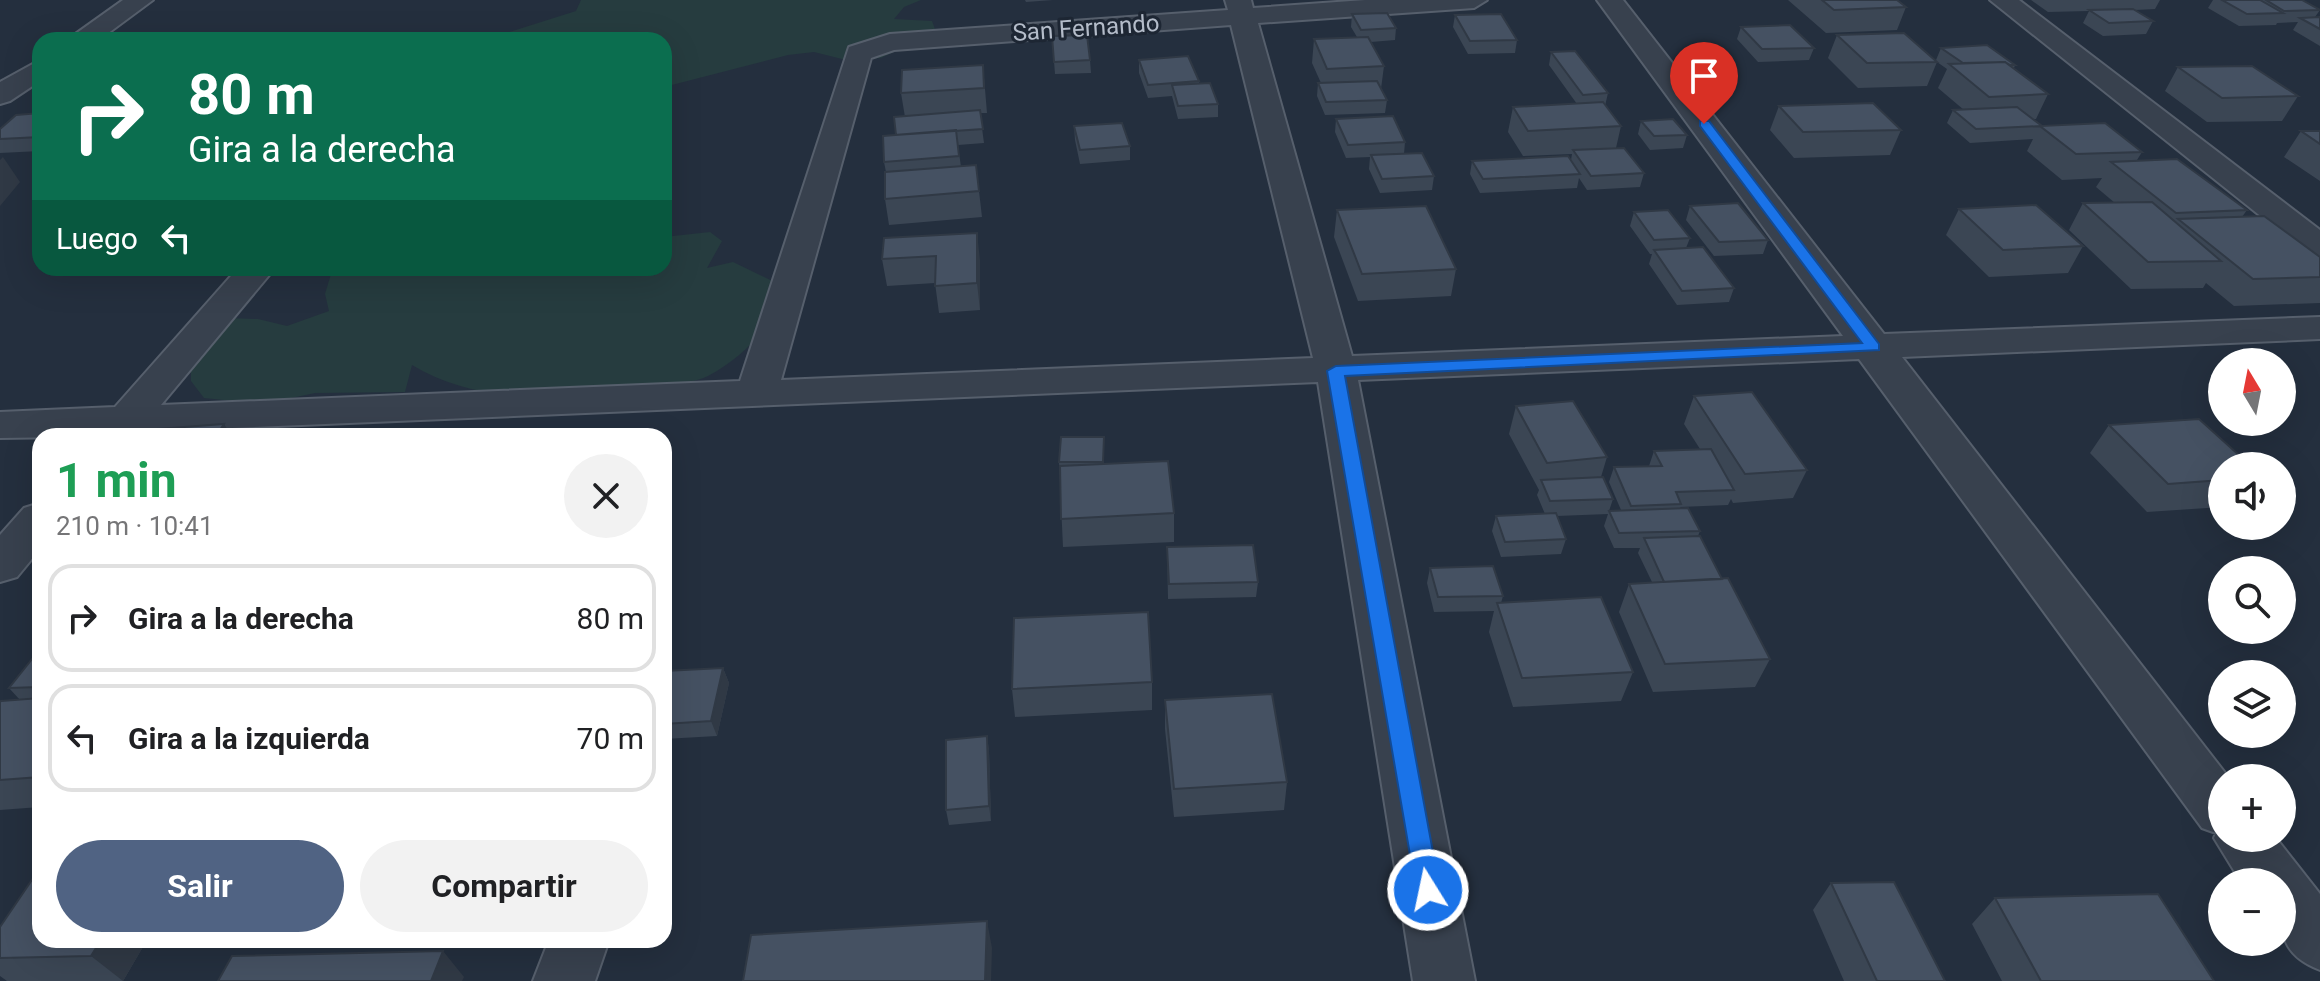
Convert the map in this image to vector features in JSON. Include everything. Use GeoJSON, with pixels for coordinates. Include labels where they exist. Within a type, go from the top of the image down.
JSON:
{"type":"FeatureCollection","features":[{"type":"Feature","properties":{"kind":"street"},"geometry":{"type":"LineString","coordinates":[[93,32],[140,0]]}},
{"type":"Feature","properties":{"kind":"street","name":"San Fernando"},"geometry":{"type":"LineString","coordinates":[[756,396],[859,53],[890,42],[1240,8],[1474,0]]}},
{"type":"Feature","properties":{"kind":"street"},"geometry":{"type":"LineString","coordinates":[[1610,0],[2208,792]]}},
{"type":"Feature","properties":{"kind":"street"},"geometry":{"type":"LineString","coordinates":[[2003,0],[2320,247]]}},
{"type":"Feature","properties":{"kind":"street"},"geometry":{"type":"LineString","coordinates":[[1240,8],[1336,371],[1444,981]]}},
{"type":"Feature","properties":{"kind":"street"},"geometry":{"type":"LineString","coordinates":[[0,95],[32,73]]}},
{"type":"Feature","properties":{"kind":"street"},"geometry":{"type":"LineString","coordinates":[[120,428],[250,276]]}},
{"type":"Feature","properties":{"kind":"street"},"geometry":{"type":"LineString","coordinates":[[0,425],[120,428],[756,396],[2320,328]]}},
{"type":"Feature","properties":{"kind":"street"},"geometry":{"type":"LineString","coordinates":[[0,565],[32,528]]}},
{"type":"Feature","properties":{"kind":"street"},"geometry":{"type":"LineString","coordinates":[[2296,909],[2320,941]]}},
{"type":"Feature","properties":{"kind":"street"},"geometry":{"type":"LineString","coordinates":[[564,981],[576,948]]}},
{"type":"Feature","properties":{"kind":"green space"},"geometry":{"type":"Polygon","coordinates":[[[581,0],[921,0],[904,7],[894,19],[932,21],[936,32],[881,58],[846,60],[814,52],[788,55],[672,85],[672,32],[509,32],[576,11],[581,0]]]}},
{"type":"Feature","properties":{"kind":"green space"},"geometry":{"type":"Polygon","coordinates":[[[710,232],[722,241],[707,268],[733,262],[795,292],[766,328],[734,360],[697,380],[598,395],[533,397],[470,389],[412,365],[405,392],[315,393],[263,404],[204,398],[191,381],[191,347],[225,318],[258,319],[287,326],[329,311],[325,294],[330,276],[672,276],[672,236],[710,232]]]}},
{"type":"Feature","properties":{"kind":"building"},"geometry":{"type":"Polygon","coordinates":[[[1822,0],[1897,0],[1906,7],[1834,10],[1822,0]]]}},
{"type":"Feature","properties":{"kind":"building"},"geometry":{"type":"Polygon","coordinates":[[[2222,0],[2260,0],[2283,13],[2247,14],[2222,0]]]}},
{"type":"Feature","properties":{"kind":"building"},"geometry":{"type":"Polygon","coordinates":[[[2266,0],[2302,0],[2320,10],[2284,11],[2266,0]]]}},
{"type":"Feature","properties":{"kind":"building"},"geometry":{"type":"Polygon","coordinates":[[[2133,9],[2153,21],[2109,23],[2089,10],[2133,9]]]}},
{"type":"Feature","properties":{"kind":"building"},"geometry":{"type":"Polygon","coordinates":[[[1387,13],[1396,28],[1361,30],[1352,14],[1387,13]]]}},
{"type":"Feature","properties":{"kind":"building"},"geometry":{"type":"Polygon","coordinates":[[[1501,14],[1517,40],[1470,41],[1455,15],[1501,14]]]}},
{"type":"Feature","properties":{"kind":"building"},"geometry":{"type":"Polygon","coordinates":[[[2320,17],[2320,29],[2300,18],[2320,17]]]}},
{"type":"Feature","properties":{"kind":"building"},"geometry":{"type":"Polygon","coordinates":[[[1790,25],[1814,48],[1762,49],[1741,27],[1790,25]]]}},
{"type":"Feature","properties":{"kind":"building"},"geometry":{"type":"Polygon","coordinates":[[[1904,33],[1937,62],[1867,63],[1837,35],[1904,33]]]}},
{"type":"Feature","properties":{"kind":"building"},"geometry":{"type":"Polygon","coordinates":[[[1087,35],[1090,60],[1054,62],[1052,36],[1087,35]]]}},
{"type":"Feature","properties":{"kind":"building"},"geometry":{"type":"Polygon","coordinates":[[[1368,37],[1384,66],[1327,69],[1314,39],[1368,37]]]}},
{"type":"Feature","properties":{"kind":"building"},"geometry":{"type":"Polygon","coordinates":[[[1987,45],[2015,65],[2005,62],[1963,63],[1941,48],[1987,45]]]}},
{"type":"Feature","properties":{"kind":"building"},"geometry":{"type":"Polygon","coordinates":[[[1575,51],[1608,93],[1583,95],[1551,52],[1575,51]]]}},
{"type":"Feature","properties":{"kind":"building"},"geometry":{"type":"Polygon","coordinates":[[[1188,56],[1199,81],[1148,85],[1139,60],[1188,56]]]}},
{"type":"Feature","properties":{"kind":"building"},"geometry":{"type":"Polygon","coordinates":[[[2005,62],[2048,94],[1989,97],[1949,64],[2005,62]]]}},
{"type":"Feature","properties":{"kind":"building"},"geometry":{"type":"Polygon","coordinates":[[[983,65],[984,88],[901,93],[902,70],[983,65]]]}},
{"type":"Feature","properties":{"kind":"building"},"geometry":{"type":"Polygon","coordinates":[[[2252,66],[2298,96],[2222,98],[2178,67],[2252,66]]]}},
{"type":"Feature","properties":{"kind":"building"},"geometry":{"type":"Polygon","coordinates":[[[1377,81],[1387,100],[1326,102],[1318,83],[1377,81]]]}},
{"type":"Feature","properties":{"kind":"building"},"geometry":{"type":"Polygon","coordinates":[[[1210,83],[1218,104],[1178,106],[1172,85],[1210,83]]]}},
{"type":"Feature","properties":{"kind":"building"},"geometry":{"type":"Polygon","coordinates":[[[1603,102],[1621,126],[1528,131],[1513,107],[1603,102]]]}},
{"type":"Feature","properties":{"kind":"building"},"geometry":{"type":"Polygon","coordinates":[[[1873,103],[1901,130],[1803,132],[1779,106],[1873,103]]]}},
{"type":"Feature","properties":{"kind":"building"},"geometry":{"type":"Polygon","coordinates":[[[2017,107],[2042,126],[1976,129],[1953,110],[2017,107]]]}},
{"type":"Feature","properties":{"kind":"building"},"geometry":{"type":"Polygon","coordinates":[[[980,110],[983,129],[896,135],[894,117],[980,110]]]}},
{"type":"Feature","properties":{"kind":"building"},"geometry":{"type":"Polygon","coordinates":[[[32,114],[32,137],[0,139],[0,129],[16,115],[32,114]]]}},
{"type":"Feature","properties":{"kind":"building"},"geometry":{"type":"Polygon","coordinates":[[[1393,116],[1405,142],[1348,145],[1336,119],[1393,116]]]}},
{"type":"Feature","properties":{"kind":"building"},"geometry":{"type":"Polygon","coordinates":[[[1673,119],[1687,135],[1654,136],[1641,121],[1673,119]]]}},
{"type":"Feature","properties":{"kind":"building"},"geometry":{"type":"Polygon","coordinates":[[[1122,123],[1130,146],[1080,150],[1074,126],[1122,123]]]}},
{"type":"Feature","properties":{"kind":"building"},"geometry":{"type":"Polygon","coordinates":[[[2105,123],[2142,152],[2076,154],[2040,126],[2105,123]]]}},
{"type":"Feature","properties":{"kind":"building"},"geometry":{"type":"Polygon","coordinates":[[[956,130],[959,156],[884,162],[883,136],[956,130]]]}},
{"type":"Feature","properties":{"kind":"building"},"geometry":{"type":"Polygon","coordinates":[[[2301,131],[2320,131],[2320,144],[2301,131]]]}},
{"type":"Feature","properties":{"kind":"building"},"geometry":{"type":"Polygon","coordinates":[[[1624,148],[1644,173],[1591,176],[1573,150],[1624,148]]]}},
{"type":"Feature","properties":{"kind":"building"},"geometry":{"type":"Polygon","coordinates":[[[1422,153],[1434,176],[1382,179],[1371,155],[1422,153]]]}},
{"type":"Feature","properties":{"kind":"building"},"geometry":{"type":"Polygon","coordinates":[[[1568,156],[1580,174],[1483,179],[1472,161],[1568,156]]]}},
{"type":"Feature","properties":{"kind":"building"},"geometry":{"type":"Polygon","coordinates":[[[2177,159],[2247,210],[2176,213],[2111,162],[2177,159]]]}},
{"type":"Feature","properties":{"kind":"building"},"geometry":{"type":"Polygon","coordinates":[[[976,165],[979,191],[885,199],[885,172],[976,165]]]}},
{"type":"Feature","properties":{"kind":"building"},"geometry":{"type":"Polygon","coordinates":[[[2152,202],[2221,261],[2148,262],[2083,203],[2152,202]]]}},
{"type":"Feature","properties":{"kind":"building"},"geometry":{"type":"Polygon","coordinates":[[[1738,203],[1768,240],[1719,242],[1690,206],[1738,203]]]}},
{"type":"Feature","properties":{"kind":"building"},"geometry":{"type":"Polygon","coordinates":[[[2036,205],[2083,246],[2003,250],[1959,209],[2036,205]]]}},
{"type":"Feature","properties":{"kind":"building"},"geometry":{"type":"Polygon","coordinates":[[[1426,206],[1456,269],[1362,274],[1337,210],[1426,206]]]}},
{"type":"Feature","properties":{"kind":"building"},"geometry":{"type":"Polygon","coordinates":[[[1668,210],[1690,238],[1654,240],[1634,212],[1668,210]]]}},
{"type":"Feature","properties":{"kind":"building"},"geometry":{"type":"Polygon","coordinates":[[[2264,216],[2320,257],[2320,277],[2253,279],[2178,219],[2264,216]]]}},
{"type":"Feature","properties":{"kind":"building"},"geometry":{"type":"Polygon","coordinates":[[[977,233],[977,283],[935,286],[936,256],[882,259],[884,238],[977,233]]]}},
{"type":"Feature","properties":{"kind":"building"},"geometry":{"type":"Polygon","coordinates":[[[1703,247],[1734,288],[1682,291],[1654,250],[1703,247]]]}},
{"type":"Feature","properties":{"kind":"building"},"geometry":{"type":"Polygon","coordinates":[[[1752,392],[1807,470],[1745,474],[1694,396],[1752,392]]]}},
{"type":"Feature","properties":{"kind":"building"},"geometry":{"type":"Polygon","coordinates":[[[1573,401],[1607,457],[1547,463],[1516,406],[1573,401]]]}},
{"type":"Feature","properties":{"kind":"building"},"geometry":{"type":"Polygon","coordinates":[[[2199,419],[2208,427],[2208,436],[2218,436],[2236,452],[2208,452],[2208,481],[2168,484],[2109,425],[2199,419]]]}},
{"type":"Feature","properties":{"kind":"building"},"geometry":{"type":"Polygon","coordinates":[[[224,424],[221,428],[171,428],[224,424]]]}},
{"type":"Feature","properties":{"kind":"building"},"geometry":{"type":"Polygon","coordinates":[[[1061,437],[1104,437],[1103,462],[1059,462],[1061,437]]]}},
{"type":"Feature","properties":{"kind":"building"},"geometry":{"type":"Polygon","coordinates":[[[1711,449],[1734,490],[1676,492],[1681,504],[1631,506],[1614,467],[1662,466],[1654,451],[1711,449]]]}},
{"type":"Feature","properties":{"kind":"building"},"geometry":{"type":"Polygon","coordinates":[[[1168,461],[1174,513],[1061,519],[1060,466],[1168,461]]]}},
{"type":"Feature","properties":{"kind":"building"},"geometry":{"type":"Polygon","coordinates":[[[1603,477],[1613,499],[1550,501],[1541,480],[1603,477]]]}},
{"type":"Feature","properties":{"kind":"building"},"geometry":{"type":"Polygon","coordinates":[[[1688,508],[1700,531],[1619,533],[1609,511],[1688,508]]]}},
{"type":"Feature","properties":{"kind":"building"},"geometry":{"type":"Polygon","coordinates":[[[1556,513],[1566,539],[1505,542],[1496,516],[1556,513]]]}},
{"type":"Feature","properties":{"kind":"building"},"geometry":{"type":"Polygon","coordinates":[[[1700,536],[1722,579],[1664,582],[1644,538],[1700,536]]]}},
{"type":"Feature","properties":{"kind":"building"},"geometry":{"type":"Polygon","coordinates":[[[1253,545],[1258,582],[1169,584],[1167,547],[1253,545]]]}},
{"type":"Feature","properties":{"kind":"building"},"geometry":{"type":"Polygon","coordinates":[[[1493,566],[1503,596],[1438,597],[1430,568],[1493,566]]]}},
{"type":"Feature","properties":{"kind":"building"},"geometry":{"type":"Polygon","coordinates":[[[1728,578],[1770,659],[1665,664],[1629,584],[1728,578]]]}},
{"type":"Feature","properties":{"kind":"building"},"geometry":{"type":"Polygon","coordinates":[[[1601,597],[1633,672],[1522,678],[1497,603],[1601,597]]]}},
{"type":"Feature","properties":{"kind":"building"},"geometry":{"type":"Polygon","coordinates":[[[1148,612],[1152,682],[1012,689],[1014,618],[1148,612]]]}},
{"type":"Feature","properties":{"kind":"building"},"geometry":{"type":"Polygon","coordinates":[[[32,659],[32,687],[9,688],[32,659]]]}},
{"type":"Feature","properties":{"kind":"building"},"geometry":{"type":"Polygon","coordinates":[[[723,668],[711,721],[672,723],[672,671],[723,668]]]}},
{"type":"Feature","properties":{"kind":"building"},"geometry":{"type":"Polygon","coordinates":[[[1272,694],[1287,782],[1174,789],[1165,700],[1272,694]]]}},
{"type":"Feature","properties":{"kind":"building"},"geometry":{"type":"Polygon","coordinates":[[[32,699],[32,778],[0,780],[1,701],[32,699]]]}},
{"type":"Feature","properties":{"kind":"building"},"geometry":{"type":"Polygon","coordinates":[[[987,736],[989,806],[946,810],[946,740],[987,736]]]}},
{"type":"Feature","properties":{"kind":"building"},"geometry":{"type":"Polygon","coordinates":[[[32,880],[32,948],[96,948],[91,956],[0,958],[0,927],[32,880]]]}},
{"type":"Feature","properties":{"kind":"building"},"geometry":{"type":"Polygon","coordinates":[[[1894,882],[1945,981],[1877,981],[1831,883],[1894,882]]]}},
{"type":"Feature","properties":{"kind":"building"},"geometry":{"type":"Polygon","coordinates":[[[2158,894],[2214,981],[2041,981],[1995,898],[2158,894]]]}},
{"type":"Feature","properties":{"kind":"building"},"geometry":{"type":"Polygon","coordinates":[[[987,921],[985,981],[743,981],[751,935],[987,921]]]}},
{"type":"Feature","properties":{"kind":"building"},"geometry":{"type":"Polygon","coordinates":[[[443,951],[431,981],[218,981],[232,956],[443,951]]]}},
{"type":"Feature","properties":{"kind":"route"},"geometry":{"type":"LineString","coordinates":[[1428,890],[1336,371],[1874,347],[1704,124]]}}]}
